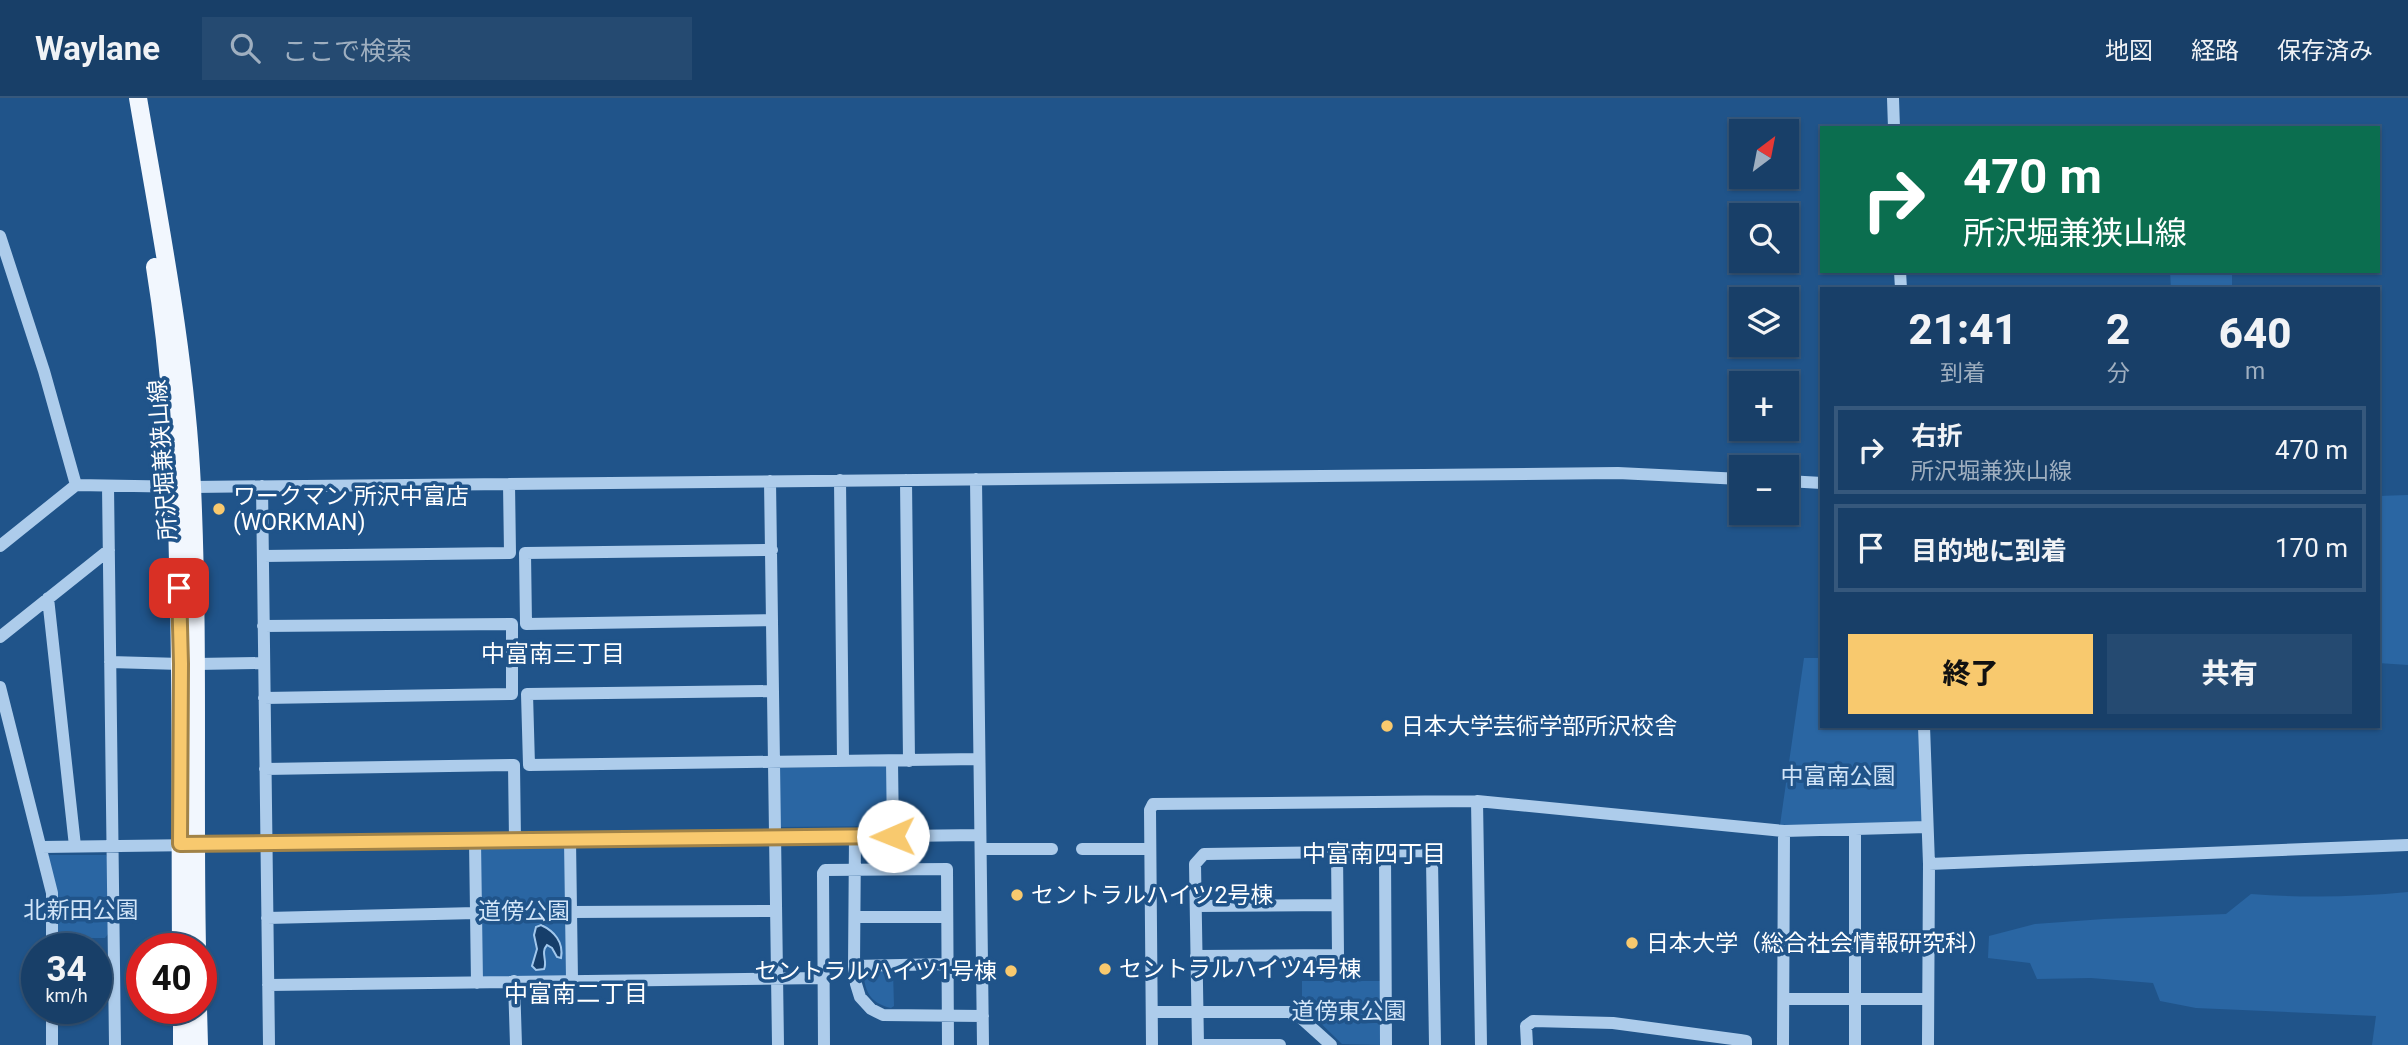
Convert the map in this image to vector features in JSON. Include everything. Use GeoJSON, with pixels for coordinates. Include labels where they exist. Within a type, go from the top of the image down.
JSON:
{"type":"FeatureCollection","features":[{"type":"Feature","properties":{"kind":"main road","name":"所沢堀兼狭山線"},"geometry":{"type":"LineString","coordinates":[[126,98],[164,325],[184,487]]}},
{"type":"Feature","properties":{"kind":"main road","name":"所沢堀兼狭山線"},"geometry":{"type":"LineString","coordinates":[[138,98],[177,324],[188,664],[188,844],[182,933]]}},
{"type":"Feature","properties":{"kind":"main road","name":"所沢堀兼狭山線"},"geometry":{"type":"LineString","coordinates":[[188,844],[196,933]]}},
{"type":"Feature","properties":{"kind":"main road"},"geometry":{"type":"LineString","coordinates":[[182,1024],[182,1045]]}},
{"type":"Feature","properties":{"kind":"main road"},"geometry":{"type":"LineString","coordinates":[[198,1024],[199,1045]]}},
{"type":"Feature","properties":{"kind":"street"},"geometry":{"type":"LineString","coordinates":[[1894,98],[1894,126]]}},
{"type":"Feature","properties":{"kind":"street"},"geometry":{"type":"LineString","coordinates":[[0,236],[44,372],[76,485]]}},
{"type":"Feature","properties":{"kind":"street"},"geometry":{"type":"LineString","coordinates":[[0,546],[76,485],[184,487],[1618,474],[1729,479]]}},
{"type":"Feature","properties":{"kind":"street"},"geometry":{"type":"LineString","coordinates":[[976,479],[983,1045]]}},
{"type":"Feature","properties":{"kind":"street"},"geometry":{"type":"LineString","coordinates":[[840,480],[843,760]]}},
{"type":"Feature","properties":{"kind":"street"},"geometry":{"type":"LineString","coordinates":[[906,480],[909,761]]}},
{"type":"Feature","properties":{"kind":"street"},"geometry":{"type":"LineString","coordinates":[[770,481],[778,1045]]}},
{"type":"Feature","properties":{"kind":"street"},"geometry":{"type":"LineString","coordinates":[[1799,482],[1820,483]]}},
{"type":"Feature","properties":{"kind":"street"},"geometry":{"type":"LineString","coordinates":[[263,556],[510,553],[509,484]]}},
{"type":"Feature","properties":{"kind":"street"},"geometry":{"type":"LineString","coordinates":[[108,486],[115,1045]]}},
{"type":"Feature","properties":{"kind":"street"},"geometry":{"type":"LineString","coordinates":[[262,486],[269,1045]]}},
{"type":"Feature","properties":{"kind":"street"},"geometry":{"type":"LineString","coordinates":[[0,637],[109,550]]}},
{"type":"Feature","properties":{"kind":"street"},"geometry":{"type":"LineString","coordinates":[[772,550],[525,553],[526,624],[772,620]]}},
{"type":"Feature","properties":{"kind":"street"},"geometry":{"type":"LineString","coordinates":[[48,598],[75,846]]}},
{"type":"Feature","properties":{"kind":"street"},"geometry":{"type":"LineString","coordinates":[[263,626],[512,624],[512,694],[264,698]]}},
{"type":"Feature","properties":{"kind":"street"},"geometry":{"type":"LineString","coordinates":[[110,662],[264,663]]}},
{"type":"Feature","properties":{"kind":"street"},"geometry":{"type":"LineString","coordinates":[[0,687],[52,893],[52,933]]}},
{"type":"Feature","properties":{"kind":"street"},"geometry":{"type":"LineString","coordinates":[[773,691],[527,694],[529,765],[979,759]]}},
{"type":"Feature","properties":{"kind":"street"},"geometry":{"type":"LineString","coordinates":[[1924,728],[1929,864],[1928,1045]]}},
{"type":"Feature","properties":{"kind":"street"},"geometry":{"type":"LineString","coordinates":[[892,761],[893,836]]}},
{"type":"Feature","properties":{"kind":"street"},"geometry":{"type":"LineString","coordinates":[[265,769],[514,765],[515,840]]}},
{"type":"Feature","properties":{"kind":"street"},"geometry":{"type":"LineString","coordinates":[[1152,1045],[1150,810],[1153,804],[1477,801],[1784,831],[1927,827]]}},
{"type":"Feature","properties":{"kind":"street"},"geometry":{"type":"LineString","coordinates":[[1477,801],[1481,1045]]}},
{"type":"Feature","properties":{"kind":"street"},"geometry":{"type":"LineString","coordinates":[[1783,1045],[1784,831]]}},
{"type":"Feature","properties":{"kind":"street"},"geometry":{"type":"LineString","coordinates":[[1855,831],[1855,1045]]}},
{"type":"Feature","properties":{"kind":"street"},"geometry":{"type":"LineString","coordinates":[[41,847],[980,835]]}},
{"type":"Feature","properties":{"kind":"street"},"geometry":{"type":"LineString","coordinates":[[855,836],[854,966],[860,997],[878,1013],[891,1016],[983,1016]]}},
{"type":"Feature","properties":{"kind":"street"},"geometry":{"type":"LineString","coordinates":[[570,840],[572,980]]}},
{"type":"Feature","properties":{"kind":"street"},"geometry":{"type":"LineString","coordinates":[[475,841],[477,983]]}},
{"type":"Feature","properties":{"kind":"street"},"geometry":{"type":"LineString","coordinates":[[1929,864],[2408,845]]}},
{"type":"Feature","properties":{"kind":"street"},"geometry":{"type":"LineString","coordinates":[[981,849],[1052,849]]}},
{"type":"Feature","properties":{"kind":"street"},"geometry":{"type":"LineString","coordinates":[[1082,849],[1150,849]]}},
{"type":"Feature","properties":{"kind":"street"},"geometry":{"type":"LineString","coordinates":[[1279,1045],[1198,1045],[1195,864],[1204,854],[1425,851],[1433,860],[1436,1045]]}},
{"type":"Feature","properties":{"kind":"street"},"geometry":{"type":"LineString","coordinates":[[1196,956],[1338,955],[1337,852]]}},
{"type":"Feature","properties":{"kind":"street"},"geometry":{"type":"LineString","coordinates":[[1385,852],[1386,1045]]}},
{"type":"Feature","properties":{"kind":"street"},"geometry":{"type":"LineString","coordinates":[[824,1045],[822,873],[825,870],[947,869],[948,1045]]}},
{"type":"Feature","properties":{"kind":"street"},"geometry":{"type":"LineString","coordinates":[[1196,906],[1338,905]]}},
{"type":"Feature","properties":{"kind":"street"},"geometry":{"type":"LineString","coordinates":[[571,912],[776,911]]}},
{"type":"Feature","properties":{"kind":"street"},"geometry":{"type":"LineString","coordinates":[[267,918],[476,913]]}},
{"type":"Feature","properties":{"kind":"street"},"geometry":{"type":"LineString","coordinates":[[855,917],[946,917]]}},
{"type":"Feature","properties":{"kind":"street"},"geometry":{"type":"LineString","coordinates":[[854,966],[947,964]]}},
{"type":"Feature","properties":{"kind":"street"},"geometry":{"type":"LineString","coordinates":[[268,985],[823,978]]}},
{"type":"Feature","properties":{"kind":"street"},"geometry":{"type":"LineString","coordinates":[[514,981],[516,1045]]}},
{"type":"Feature","properties":{"kind":"street"},"geometry":{"type":"LineString","coordinates":[[1784,999],[1928,999]]}},
{"type":"Feature","properties":{"kind":"street"},"geometry":{"type":"LineString","coordinates":[[1152,1012],[1289,1012],[1301,1018],[1331,1045]]}},
{"type":"Feature","properties":{"kind":"street"},"geometry":{"type":"LineString","coordinates":[[1527,1045],[1526,1026],[1533,1021],[1613,1023],[1740,1040],[1746,1041],[1746,1045]]}},
{"type":"Feature","properties":{"kind":"street"},"geometry":{"type":"LineString","coordinates":[[52,1024],[52,1045]]}},
{"type":"Feature","properties":{"kind":"green space"},"geometry":{"type":"Polygon","coordinates":[[[2170,273],[2232,273],[2232,287],[2171,287],[2170,273]]]}},
{"type":"Feature","properties":{"kind":"green space"},"geometry":{"type":"Polygon","coordinates":[[[2408,495],[2408,665],[2380,663],[2380,496],[2408,495]]]}},
{"type":"Feature","properties":{"kind":"green space","name":"中富南公園"},"geometry":{"type":"Polygon","coordinates":[[[1804,658],[1820,658],[1820,728],[1920,728],[1923,820],[1920,824],[1780,825],[1804,658]]]}},
{"type":"Feature","properties":{"kind":"green space"},"geometry":{"type":"Polygon","coordinates":[[[886,765],[889,826],[779,827],[778,768],[886,765]]]}},
{"type":"Feature","properties":{"kind":"green space","name":"道傍公園"},"geometry":{"type":"Polygon","coordinates":[[[566,848],[568,973],[565,976],[485,978],[481,975],[480,849],[566,848]]]}},
{"type":"Feature","properties":{"kind":"green space","name":"北新田公園"},"geometry":{"type":"Polygon","coordinates":[[[50,855],[106,855],[108,933],[57,933],[47,858],[50,855]]]}},
{"type":"Feature","properties":{"kind":"green space"},"geometry":{"type":"Polygon","coordinates":[[[2408,892],[2408,1045],[2372,1045],[2376,1016],[2196,1008],[2160,1001],[2153,983],[2091,978],[2037,979],[2030,963],[1988,958],[1989,936],[2035,924],[2226,914],[2251,894],[2330,896],[2408,892]]]}},
{"type":"Feature","properties":{"kind":"green space"},"geometry":{"type":"Polygon","coordinates":[[[893,971],[894,1006],[891,1008],[879,1004],[871,997],[864,976],[867,972],[893,971]]]}},
{"type":"Feature","properties":{"kind":"green space","name":"道傍東公園"},"geometry":{"type":"Polygon","coordinates":[[[1302,981],[1382,981],[1382,1045],[1342,1044],[1302,1005],[1302,981]]]}},
{"type":"Feature","properties":{"kind":"shaded area"},"geometry":{"type":"Polygon","coordinates":[[[541,925],[557,938],[562,952],[561,958],[557,957],[547,945],[544,951],[544,969],[536,970],[532,966],[537,949],[534,935],[536,927],[541,925]]]}},
{"type":"Feature","properties":{"kind":"place","name":"ワークマン 所沢中富店 (WORKMAN)"},"geometry":{"type":"Point","coordinates":[219,509]}},
{"type":"Feature","properties":{"kind":"place","name":"日本大学芸術学部所沢校舎"},"geometry":{"type":"Point","coordinates":[1387,726]}},
{"type":"Feature","properties":{"kind":"place","name":"セントラルハイツ2号棟"},"geometry":{"type":"Point","coordinates":[1017,895]}},
{"type":"Feature","properties":{"kind":"place","name":"日本大学（総合社会情報研究科）"},"geometry":{"type":"Point","coordinates":[1632,943]}},
{"type":"Feature","properties":{"kind":"place","name":"セントラルハイツ4号棟"},"geometry":{"type":"Point","coordinates":[1105,969]}},
{"type":"Feature","properties":{"kind":"place","name":"セントラルハイツ1号棟"},"geometry":{"type":"Point","coordinates":[1011,971]}},
{"type":"Feature","properties":{"kind":"district","name":"中富南三丁目"},"geometry":{"type":"Point","coordinates":[553,654]}},
{"type":"Feature","properties":{"kind":"district","name":"中富南四丁目"},"geometry":{"type":"Point","coordinates":[1374,854]}},
{"type":"Feature","properties":{"kind":"district","name":"中富南二丁目"},"geometry":{"type":"Point","coordinates":[576,994]}},
{"type":"Feature","properties":{"kind":"route"},"geometry":{"type":"LineString","coordinates":[[179,588],[180,844],[893,836]]}}]}
